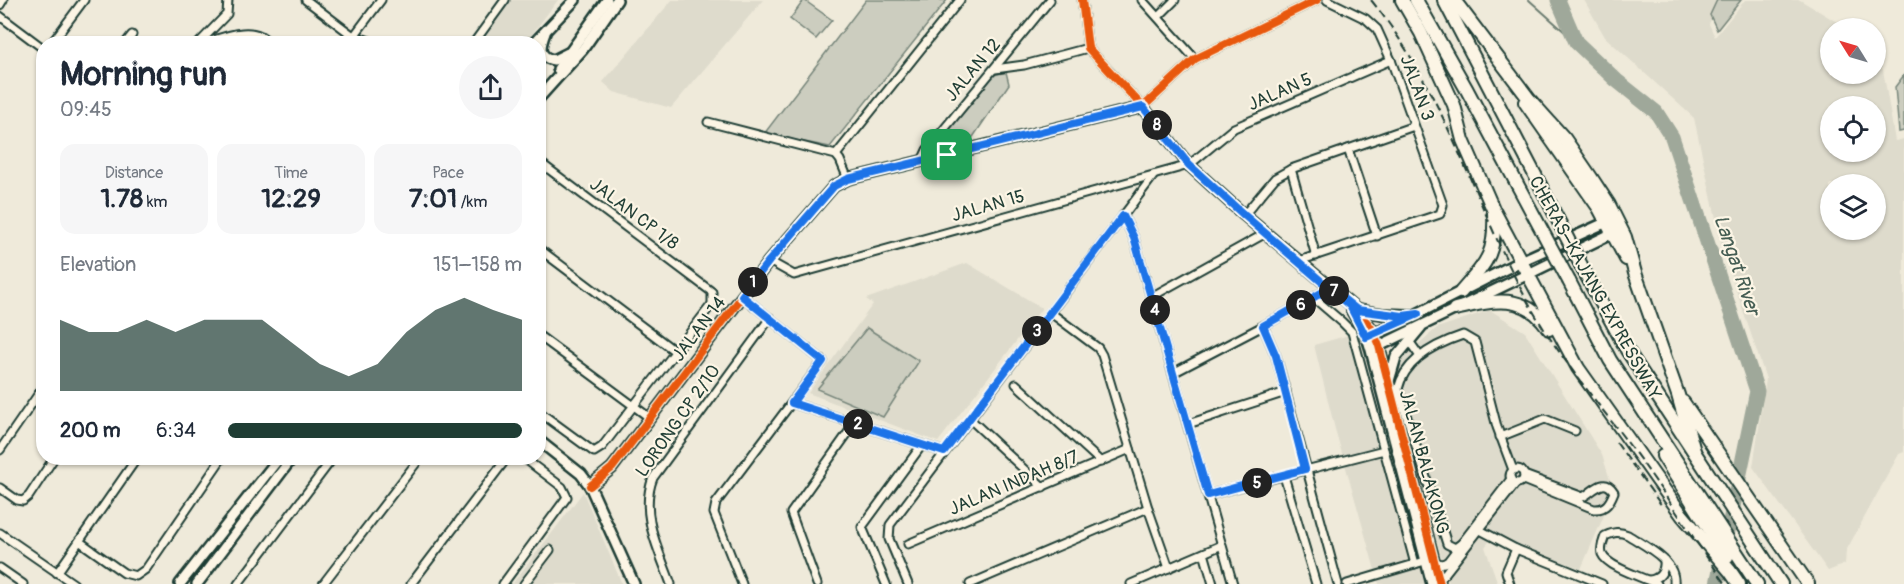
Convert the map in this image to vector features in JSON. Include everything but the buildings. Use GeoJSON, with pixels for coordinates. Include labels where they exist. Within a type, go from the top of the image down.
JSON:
{"type":"FeatureCollection","features":[{"type":"Feature","properties":{"kind":"highway"},"geometry":{"type":"LineString","coordinates":[[1402,0],[1421,33],[1450,94],[1463,140],[1493,210],[1578,368],[1682,515],[1738,579]]}},
{"type":"Feature","properties":{"kind":"highway","name":"CHERAS–KAJANG EXPRESSWAY"},"geometry":{"type":"LineString","coordinates":[[1416,0],[1461,79],[1610,360],[1757,584]]}},
{"type":"Feature","properties":{"kind":"highway","name":"CHERAS–KAJANG EXPRESSWAY"},"geometry":{"type":"LineString","coordinates":[[1444,0],[1627,350],[1781,584]]}},
{"type":"Feature","properties":{"kind":"highway"},"geometry":{"type":"LineString","coordinates":[[1454,0],[1529,99],[1564,138],[1609,205],[1624,237],[1678,395],[1694,451]]}},
{"type":"Feature","properties":{"kind":"highway"},"geometry":{"type":"LineString","coordinates":[[1490,48],[1533,115],[1580,180],[1610,227],[1623,255],[1635,273]]}},
{"type":"Feature","properties":{"kind":"highway"},"geometry":{"type":"LineString","coordinates":[[1461,292],[1487,261],[1492,249],[1495,233],[1493,210]]}},
{"type":"Feature","properties":{"kind":"highway"},"geometry":{"type":"LineString","coordinates":[[1455,309],[1489,301],[1512,301],[1532,310],[1542,317],[1563,352],[1578,368]]}},
{"type":"Feature","properties":{"kind":"highway"},"geometry":{"type":"LineString","coordinates":[[1678,395],[1808,584]]}},
{"type":"Feature","properties":{"kind":"highway"},"geometry":{"type":"LineString","coordinates":[[1634,398],[1648,431],[1738,579]]}},
{"type":"Feature","properties":{"kind":"street"},"geometry":{"type":"LineString","coordinates":[[0,5],[3,0]]}},
{"type":"Feature","properties":{"kind":"street"},"geometry":{"type":"LineString","coordinates":[[57,36],[84,0]]}},
{"type":"Feature","properties":{"kind":"street"},"geometry":{"type":"LineString","coordinates":[[207,36],[227,14],[228,0]]}},
{"type":"Feature","properties":{"kind":"street"},"geometry":{"type":"LineString","coordinates":[[306,0],[355,36]]}},
{"type":"Feature","properties":{"kind":"street"},"geometry":{"type":"LineString","coordinates":[[352,35],[381,0]]}},
{"type":"Feature","properties":{"kind":"street"},"geometry":{"type":"LineString","coordinates":[[479,36],[505,0]]}},
{"type":"Feature","properties":{"kind":"street"},"geometry":{"type":"LineString","coordinates":[[540,36],[575,0]]}},
{"type":"Feature","properties":{"kind":"street"},"geometry":{"type":"LineString","coordinates":[[546,82],[572,51],[607,0]]}},
{"type":"Feature","properties":{"kind":"street"},"geometry":{"type":"LineString","coordinates":[[546,90],[583,49],[617,0]]}},
{"type":"Feature","properties":{"kind":"street"},"geometry":{"type":"LineString","coordinates":[[836,155],[960,0]]}},
{"type":"Feature","properties":{"kind":"street","name":"JALAN 12"},"geometry":{"type":"LineString","coordinates":[[922,161],[927,150],[1050,0]]}},
{"type":"Feature","properties":{"kind":"street"},"geometry":{"type":"LineString","coordinates":[[1082,0],[1088,48],[1143,107],[1189,165],[1354,308],[1371,336],[1375,348],[1528,274],[1610,227]]}},
{"type":"Feature","properties":{"kind":"street"},"geometry":{"type":"LineString","coordinates":[[1142,0],[1195,59]]}},
{"type":"Feature","properties":{"kind":"street"},"geometry":{"type":"LineString","coordinates":[[1158,17],[1175,0]]}},
{"type":"Feature","properties":{"kind":"street"},"geometry":{"type":"LineString","coordinates":[[1143,107],[1195,59],[1317,0]]}},
{"type":"Feature","properties":{"kind":"street","name":"JALAN 3"},"geometry":{"type":"LineString","coordinates":[[1327,0],[1372,23],[1382,39],[1443,205],[1440,214],[1377,236]]}},
{"type":"Feature","properties":{"kind":"street"},"geometry":{"type":"LineString","coordinates":[[0,16],[36,43]]}},
{"type":"Feature","properties":{"kind":"street"},"geometry":{"type":"LineString","coordinates":[[544,36],[545,31]]}},
{"type":"Feature","properties":{"kind":"street"},"geometry":{"type":"LineString","coordinates":[[232,36],[244,33],[260,36]]}},
{"type":"Feature","properties":{"kind":"street"},"geometry":{"type":"LineString","coordinates":[[995,69],[1024,65],[1088,48]]}},
{"type":"Feature","properties":{"kind":"street"},"geometry":{"type":"LineString","coordinates":[[546,58],[554,60],[572,51]]}},
{"type":"Feature","properties":{"kind":"street","name":"JALAN 5"},"geometry":{"type":"LineString","coordinates":[[1189,165],[1234,128],[1390,60]]}},
{"type":"Feature","properties":{"kind":"street","name":"JALAN 14"},"geometry":{"type":"LineString","coordinates":[[590,486],[612,468],[769,261],[834,186],[848,179],[1143,107]]}},
{"type":"Feature","properties":{"kind":"street"},"geometry":{"type":"LineString","coordinates":[[708,122],[836,155],[848,179]]}},
{"type":"Feature","properties":{"kind":"street"},"geometry":{"type":"LineString","coordinates":[[1244,215],[1275,178],[1291,169],[1414,126]]}},
{"type":"Feature","properties":{"kind":"street"},"geometry":{"type":"LineString","coordinates":[[1299,261],[1377,236],[1348,149]]}},
{"type":"Feature","properties":{"kind":"street","name":"JALAN 15"},"geometry":{"type":"LineString","coordinates":[[769,261],[794,275],[1189,165]]}},
{"type":"Feature","properties":{"kind":"street","name":"JALAN CP 1/8"},"geometry":{"type":"LineString","coordinates":[[546,167],[712,292],[712,304],[676,352]]}},
{"type":"Feature","properties":{"kind":"street"},"geometry":{"type":"LineString","coordinates":[[1291,169],[1316,256]]}},
{"type":"Feature","properties":{"kind":"street"},"geometry":{"type":"LineString","coordinates":[[908,584],[889,539],[890,525],[1154,175]]}},
{"type":"Feature","properties":{"kind":"street"},"geometry":{"type":"LineString","coordinates":[[1123,216],[1134,238],[1233,584]]}},
{"type":"Feature","properties":{"kind":"street"},"geometry":{"type":"LineString","coordinates":[[1371,336],[1521,261],[1610,227]]}},
{"type":"Feature","properties":{"kind":"street"},"geometry":{"type":"LineString","coordinates":[[1151,297],[1266,233]]}},
{"type":"Feature","properties":{"kind":"street"},"geometry":{"type":"LineString","coordinates":[[546,254],[676,352],[602,447],[594,452],[546,417]]}},
{"type":"Feature","properties":{"kind":"street"},"geometry":{"type":"LineString","coordinates":[[1173,373],[1330,288]]}},
{"type":"Feature","properties":{"kind":"street"},"geometry":{"type":"LineString","coordinates":[[741,584],[714,513],[716,503],[823,361],[742,296]]}},
{"type":"Feature","properties":{"kind":"street"},"geometry":{"type":"LineString","coordinates":[[1314,298],[1352,332],[1415,564]]}},
{"type":"Feature","properties":{"kind":"street"},"geometry":{"type":"LineString","coordinates":[[1354,308],[1403,316],[1418,314]]}},
{"type":"Feature","properties":{"kind":"street"},"geometry":{"type":"LineString","coordinates":[[1051,313],[1098,348],[1102,355],[1148,508],[1169,568]]}},
{"type":"Feature","properties":{"kind":"street","name":"LORONG CP 2/10"},"geometry":{"type":"LineString","coordinates":[[671,584],[648,519],[646,502],[648,489],[653,478],[770,318]]}},
{"type":"Feature","properties":{"kind":"street"},"geometry":{"type":"LineString","coordinates":[[1388,386],[1396,357],[1425,323]]}},
{"type":"Feature","properties":{"kind":"street"},"geometry":{"type":"LineString","coordinates":[[1263,326],[1274,349],[1338,584]]}},
{"type":"Feature","properties":{"kind":"street"},"geometry":{"type":"LineString","coordinates":[[1462,543],[1455,548],[1447,544],[1398,389],[1401,380],[1419,355],[1463,335],[1475,342],[1500,437],[1513,470],[1510,474],[1519,479],[1594,509],[1605,507],[1614,492],[1606,485],[1600,485],[1583,498],[1519,479]]}},
{"type":"Feature","properties":{"kind":"street"},"geometry":{"type":"LineString","coordinates":[[546,340],[650,418]]}},
{"type":"Feature","properties":{"kind":"street"},"geometry":{"type":"LineString","coordinates":[[1409,341],[1419,355]]}},
{"type":"Feature","properties":{"kind":"street","name":"JALAN BALAKONG"},"geometry":{"type":"LineString","coordinates":[[1375,348],[1388,386],[1430,560]]}},
{"type":"Feature","properties":{"kind":"street","name":"JALAN BALAKONG"},"geometry":{"type":"LineString","coordinates":[[1375,348],[1437,583]]}},
{"type":"Feature","properties":{"kind":"street"},"geometry":{"type":"LineString","coordinates":[[1016,384],[1101,462]]}},
{"type":"Feature","properties":{"kind":"street"},"geometry":{"type":"LineString","coordinates":[[1188,424],[1286,392]]}},
{"type":"Feature","properties":{"kind":"street"},"geometry":{"type":"LineString","coordinates":[[0,450],[36,398]]}},
{"type":"Feature","properties":{"kind":"street"},"geometry":{"type":"LineString","coordinates":[[792,403],[944,452]]}},
{"type":"Feature","properties":{"kind":"street"},"geometry":{"type":"LineString","coordinates":[[970,419],[1043,486]]}},
{"type":"Feature","properties":{"kind":"street"},"geometry":{"type":"LineString","coordinates":[[1500,437],[1545,419],[1575,431]]}},
{"type":"Feature","properties":{"kind":"street"},"geometry":{"type":"LineString","coordinates":[[817,584],[791,513],[855,423]]}},
{"type":"Feature","properties":{"kind":"street"},"geometry":{"type":"LineString","coordinates":[[886,584],[862,527],[922,445]]}},
{"type":"Feature","properties":{"kind":"street"},"geometry":{"type":"LineString","coordinates":[[546,446],[581,474],[590,486],[634,584]]}},
{"type":"Feature","properties":{"kind":"street","name":"JALAN INDAH 8/7"},"geometry":{"type":"LineString","coordinates":[[908,544],[1130,449]]}},
{"type":"Feature","properties":{"kind":"street"},"geometry":{"type":"LineString","coordinates":[[1208,495],[1384,450]]}},
{"type":"Feature","properties":{"kind":"street"},"geometry":{"type":"LineString","coordinates":[[0,488],[17,500],[23,501],[29,496],[49,465]]}},
{"type":"Feature","properties":{"kind":"street"},"geometry":{"type":"LineString","coordinates":[[57,573],[132,465]]}},
{"type":"Feature","properties":{"kind":"street"},"geometry":{"type":"LineString","coordinates":[[79,541],[124,573],[135,576],[146,569],[217,465]]}},
{"type":"Feature","properties":{"kind":"street"},"geometry":{"type":"LineString","coordinates":[[180,584],[274,465]]}},
{"type":"Feature","properties":{"kind":"street"},"geometry":{"type":"LineString","coordinates":[[196,584],[287,465]]}},
{"type":"Feature","properties":{"kind":"street"},"geometry":{"type":"LineString","coordinates":[[238,584],[328,465]]}},
{"type":"Feature","properties":{"kind":"street"},"geometry":{"type":"LineString","coordinates":[[324,584],[415,465]]}},
{"type":"Feature","properties":{"kind":"street"},"geometry":{"type":"LineString","coordinates":[[411,584],[502,465]]}},
{"type":"Feature","properties":{"kind":"street"},"geometry":{"type":"LineString","coordinates":[[503,584],[567,497],[562,487],[533,465]]}},
{"type":"Feature","properties":{"kind":"street"},"geometry":{"type":"LineString","coordinates":[[1437,583],[1519,479],[1520,470],[1513,470]]}},
{"type":"Feature","properties":{"kind":"street"},"geometry":{"type":"LineString","coordinates":[[1284,476],[1316,584]]}},
{"type":"Feature","properties":{"kind":"street"},"geometry":{"type":"LineString","coordinates":[[1347,584],[1430,560],[1444,564],[1519,479]]}},
{"type":"Feature","properties":{"kind":"street"},"geometry":{"type":"LineString","coordinates":[[970,584],[1148,508]]}},
{"type":"Feature","properties":{"kind":"street"},"geometry":{"type":"LineString","coordinates":[[1480,530],[1516,549],[1602,584]]}},
{"type":"Feature","properties":{"kind":"street"},"geometry":{"type":"LineString","coordinates":[[1657,584],[1610,563],[1603,557],[1601,547],[1605,536],[1614,532],[1622,532],[1664,560],[1674,572],[1674,584]]}},
{"type":"Feature","properties":{"kind":"street"},"geometry":{"type":"LineString","coordinates":[[0,533],[74,584]]}},
{"type":"Feature","properties":{"kind":"street"},"geometry":{"type":"LineString","coordinates":[[1131,584],[1222,545]]}},
{"type":"Feature","properties":{"kind":"street"},"geometry":{"type":"LineString","coordinates":[[1509,584],[1506,572],[1516,549]]}},
{"type":"Feature","properties":{"kind":"street"},"geometry":{"type":"LineString","coordinates":[[524,584],[550,550]]}},
{"type":"Feature","properties":{"kind":"street"},"geometry":{"type":"LineString","coordinates":[[1204,553],[1213,584]]}},
{"type":"Feature","properties":{"kind":"street"},"geometry":{"type":"LineString","coordinates":[[1649,580],[1661,575],[1664,560]]}},
{"type":"Feature","properties":{"kind":"street"},"geometry":{"type":"LineString","coordinates":[[0,568],[14,581],[23,584]]}},
{"type":"Feature","properties":{"kind":"shaded area"},"geometry":{"type":"Polygon","coordinates":[[[510,0],[558,0],[530,36],[483,36],[510,0]]]}},
{"type":"Feature","properties":{"kind":"shaded area"},"geometry":{"type":"Polygon","coordinates":[[[672,0],[763,0],[671,108],[614,92],[603,82],[672,0]]]}},
{"type":"Feature","properties":{"kind":"shaded area"},"geometry":{"type":"Polygon","coordinates":[[[804,0],[832,20],[816,39],[790,19],[804,0]]]}},
{"type":"Feature","properties":{"kind":"shaded area"},"geometry":{"type":"Polygon","coordinates":[[[866,0],[947,0],[830,147],[764,134],[866,0]]]}},
{"type":"Feature","properties":{"kind":"shaded area"},"geometry":{"type":"Polygon","coordinates":[[[1584,0],[1720,0],[1709,24],[1715,37],[1745,0],[1800,0],[1830,18],[1820,18],[1820,84],[1885,84],[1895,141],[1904,139],[1904,452],[1899,454],[1846,551],[1845,564],[1828,571],[1753,467],[1766,379],[1723,250],[1694,118],[1605,37],[1584,0]]]}},
{"type":"Feature","properties":{"kind":"shaded area"},"geometry":{"type":"Polygon","coordinates":[[[1717,0],[1741,0],[1717,30],[1710,15],[1717,0]]]}},
{"type":"Feature","properties":{"kind":"shaded area"},"geometry":{"type":"Polygon","coordinates":[[[1006,72],[1009,84],[969,143],[932,151],[990,76],[1006,72]]]}},
{"type":"Feature","properties":{"kind":"shaded area"},"geometry":{"type":"Polygon","coordinates":[[[1904,75],[1904,131],[1899,132],[1895,87],[1904,75]]]}},
{"type":"Feature","properties":{"kind":"shaded area"},"geometry":{"type":"Polygon","coordinates":[[[967,263],[1042,308],[938,442],[808,393],[873,304],[866,299],[967,263]]]}},
{"type":"Feature","properties":{"kind":"shaded area"},"geometry":{"type":"Polygon","coordinates":[[[1490,310],[1525,332],[1602,455],[1614,492],[1581,569],[1494,535],[1485,547],[1498,584],[1449,584],[1394,389],[1402,358],[1437,328],[1490,310]]]}},
{"type":"Feature","properties":{"kind":"shaded area"},"geometry":{"type":"Polygon","coordinates":[[[867,328],[919,361],[883,417],[817,389],[867,328]]]}},
{"type":"Feature","properties":{"kind":"shaded area"},"geometry":{"type":"Polygon","coordinates":[[[1349,335],[1413,567],[1421,565],[1427,584],[1379,584],[1314,345],[1349,335]]]}},
{"type":"Feature","properties":{"kind":"shaded area"},"geometry":{"type":"Polygon","coordinates":[[[583,492],[622,584],[512,584],[552,533],[583,492]]]}},
{"type":"Feature","properties":{"kind":"waterway"},"geometry":{"type":"LineString","coordinates":[[1529,0],[1576,42]]}},
{"type":"Feature","properties":{"kind":"waterway","name":"Langat River"},"geometry":{"type":"LineString","coordinates":[[1558,0],[1576,42],[1616,80],[1656,112],[1672,137],[1757,391],[1717,584]]}},
{"type":"Feature","properties":{"kind":"railway"},"geometry":{"type":"LineString","coordinates":[[1371,0],[1418,69],[1437,106],[1504,256],[1536,317],[1649,472],[1726,584]]}},
{"type":"Feature","properties":{"kind":"railway"},"geometry":{"type":"LineString","coordinates":[[1616,442],[1662,506]]}},
{"type":"Feature","properties":{"kind":"cycle path"},"geometry":{"type":"LineString","coordinates":[[1082,0],[1088,48],[1143,107],[1189,165],[1244,215],[1357,310],[1372,329],[1379,346],[1440,584]]}},
{"type":"Feature","properties":{"kind":"cycle path"},"geometry":{"type":"LineString","coordinates":[[590,486],[612,468],[769,261],[834,186],[848,179],[1143,107],[1195,59],[1317,0]]}},
{"type":"Feature","properties":{"kind":"route"},"geometry":{"type":"LineString","coordinates":[[947,155],[848,179],[834,186],[742,296],[823,361],[792,403],[944,452],[1123,216],[1134,238],[1208,495],[1305,469],[1274,349],[1263,326],[1330,288],[1357,310],[1403,316],[1418,314],[1366,337],[1350,306],[1341,297],[1330,288],[1299,261],[1244,215],[1189,165],[1143,107],[947,155]]}}]}
